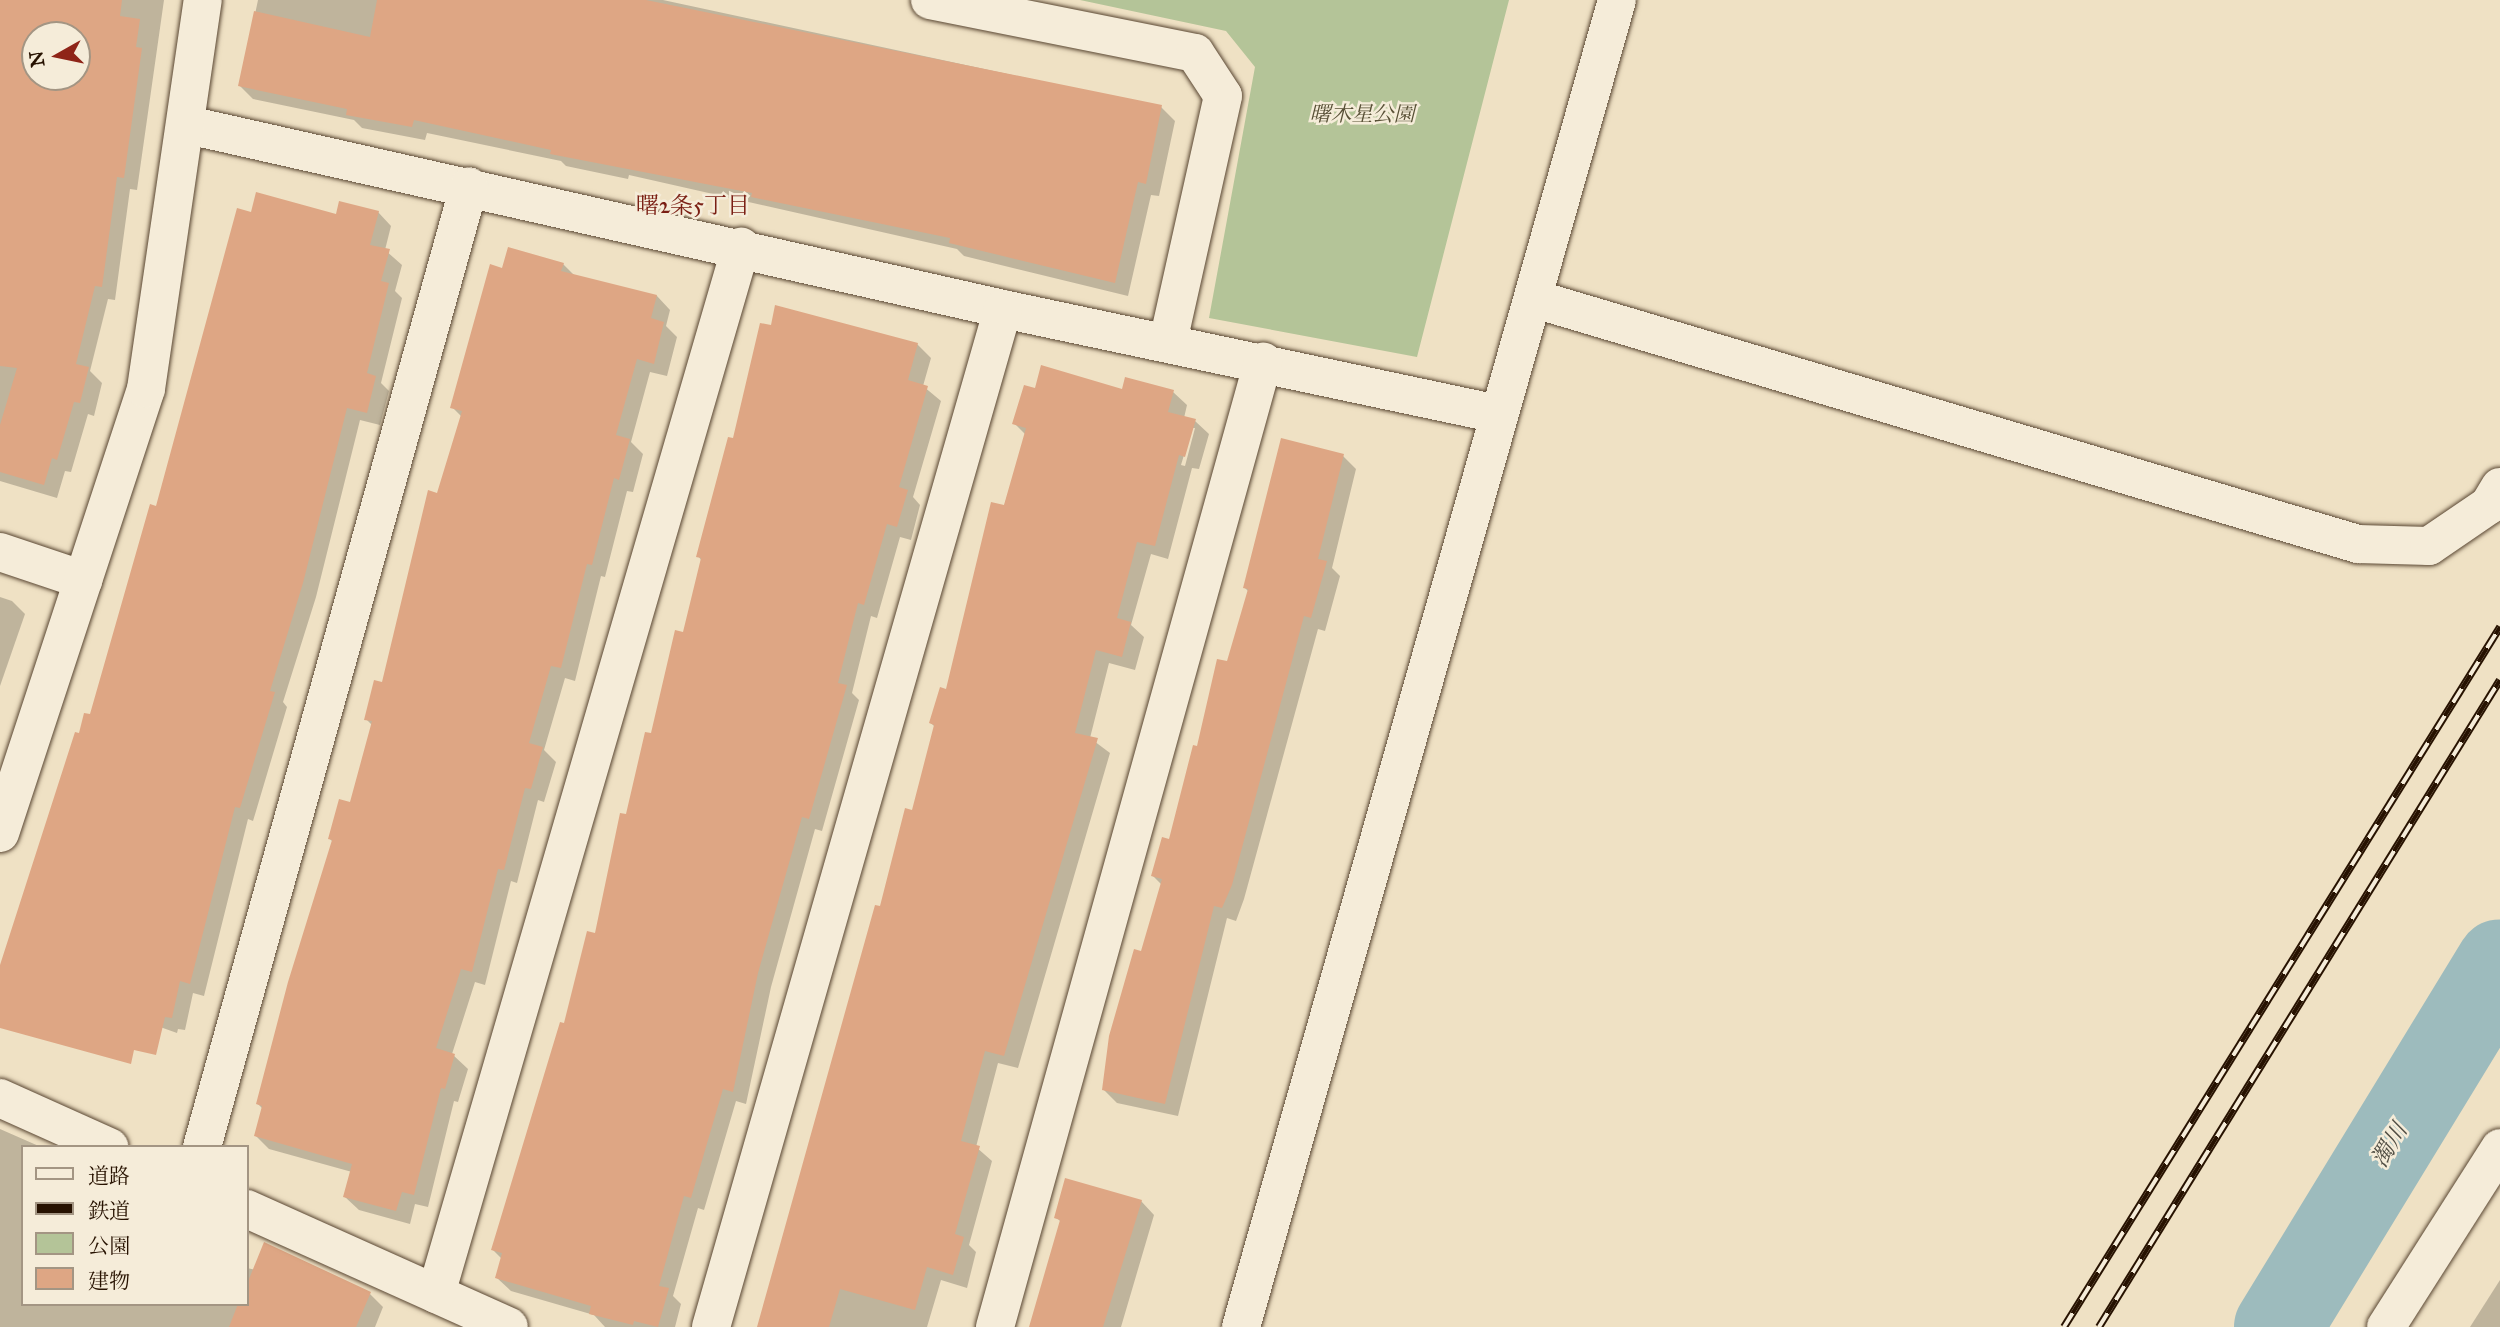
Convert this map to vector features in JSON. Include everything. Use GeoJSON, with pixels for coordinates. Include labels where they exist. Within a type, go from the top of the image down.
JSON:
{"type":"FeatureCollection","features":[{"type":"Feature","properties":{"kind":"street"},"geometry":{"type":"LineString","coordinates":[[0,833],[146,389],[188,125],[204,0]]}},
{"type":"Feature","properties":{"kind":"street"},"geometry":{"type":"LineString","coordinates":[[930,0],[1195,53],[1223,96],[1168,342]]}},
{"type":"Feature","properties":{"kind":"street"},"geometry":{"type":"LineString","coordinates":[[1241,1327],[1498,414],[1535,299],[1618,0]]}},
{"type":"Feature","properties":{"kind":"street"},"geometry":{"type":"LineString","coordinates":[[188,125],[741,247],[1003,309],[1263,362],[1498,414]]}},
{"type":"Feature","properties":{"kind":"street"},"geometry":{"type":"LineString","coordinates":[[203,1145],[469,186]]}},
{"type":"Feature","properties":{"kind":"street"},"geometry":{"type":"LineString","coordinates":[[436,1294],[741,247]]}},
{"type":"Feature","properties":{"kind":"street"},"geometry":{"type":"LineString","coordinates":[[1535,299],[2358,544],[2429,546],[2489,505],[2500,487]]}},
{"type":"Feature","properties":{"kind":"street"},"geometry":{"type":"LineString","coordinates":[[711,1327],[1003,309]]}},
{"type":"Feature","properties":{"kind":"street"},"geometry":{"type":"LineString","coordinates":[[995,1327],[1263,362]]}},
{"type":"Feature","properties":{"kind":"street"},"geometry":{"type":"LineString","coordinates":[[0,552],[83,580]]}},
{"type":"Feature","properties":{"kind":"street"},"geometry":{"type":"LineString","coordinates":[[0,1098],[105,1145]]}},
{"type":"Feature","properties":{"kind":"street"},"geometry":{"type":"LineString","coordinates":[[2386,1327],[2500,1148]]}},
{"type":"Feature","properties":{"kind":"street"},"geometry":{"type":"LineString","coordinates":[[248,1209],[509,1327]]}},
{"type":"Feature","properties":{"kind":"green space","name":"曙木星公園"},"geometry":{"type":"Polygon","coordinates":[[[1080,0],[1509,0],[1417,357],[1209,318],[1255,67],[1226,31],[1080,0]]]}},
{"type":"Feature","properties":{"kind":"building"},"geometry":{"type":"Polygon","coordinates":[[[0,0],[122,0],[120,16],[140,19],[136,47],[142,48],[124,178],[117,177],[102,287],[95,286],[76,364],[89,367],[80,403],[74,402],[57,460],[52,458],[44,485],[0,472],[0,425],[17,368],[0,366],[0,0]]]}},
{"type":"Feature","properties":{"kind":"building"},"geometry":{"type":"Polygon","coordinates":[[[377,0],[646,0],[1162,105],[1146,184],[1138,182],[1115,283],[949,243],[950,238],[751,197],[752,193],[550,154],[551,150],[414,120],[412,127],[346,115],[347,109],[238,86],[254,11],[370,37],[377,0]]]}},
{"type":"Feature","properties":{"kind":"building"},"geometry":{"type":"Polygon","coordinates":[[[256,192],[336,214],[339,201],[379,211],[370,245],[390,249],[381,281],[389,283],[367,373],[376,376],[367,413],[347,408],[303,583],[270,691],[275,692],[240,808],[235,807],[190,984],[180,981],[172,1018],[165,1017],[156,1055],[134,1050],[131,1064],[0,1028],[0,965],[75,732],[79,733],[84,713],[90,714],[150,504],[156,506],[237,208],[251,212],[256,192]]]}},
{"type":"Feature","properties":{"kind":"building"},"geometry":{"type":"Polygon","coordinates":[[[508,247],[564,263],[561,271],[657,295],[651,318],[664,322],[654,364],[637,359],[616,435],[630,439],[619,480],[614,478],[592,565],[587,564],[561,668],[551,666],[529,743],[543,747],[531,789],[525,788],[504,870],[498,869],[472,972],[461,969],[436,1048],[455,1054],[445,1089],[441,1088],[414,1195],[402,1192],[396,1211],[343,1197],[352,1164],[254,1136],[262,1106],[256,1104],[288,982],[332,840],[328,839],[339,799],[350,802],[372,721],[364,720],[374,680],[382,682],[428,490],[437,493],[462,411],[450,408],[490,264],[502,268],[508,247]]]}},
{"type":"Feature","properties":{"kind":"building"},"geometry":{"type":"Polygon","coordinates":[[[775,305],[918,343],[908,380],[928,386],[899,487],[908,490],[897,527],[887,524],[864,605],[858,603],[838,683],[847,685],[809,819],[802,817],[758,973],[733,1092],[723,1089],[691,1198],[684,1196],[659,1286],[669,1288],[658,1327],[634,1321],[633,1325],[589,1314],[591,1306],[495,1278],[502,1253],[491,1250],[560,1022],[564,1023],[587,931],[595,933],[620,813],[626,814],[645,732],[651,733],[675,630],[683,632],[701,558],[696,557],[728,437],[733,438],[760,323],[771,325],[775,305]]]}},
{"type":"Feature","properties":{"kind":"building"},"geometry":{"type":"Polygon","coordinates":[[[1041,365],[1122,389],[1125,377],[1174,390],[1168,412],[1196,419],[1185,457],[1179,455],[1155,546],[1137,542],[1117,618],[1131,622],[1122,657],[1096,650],[1075,733],[1098,738],[1004,1056],[985,1051],[961,1141],[980,1146],[955,1234],[964,1237],[953,1275],[927,1267],[915,1310],[840,1289],[829,1327],[757,1327],[875,905],[880,906],[905,808],[912,810],[934,725],[929,723],[940,687],[946,689],[991,502],[1004,505],[1026,428],[1012,424],[1024,385],[1035,388],[1041,365]]]}},
{"type":"Feature","properties":{"kind":"building"},"geometry":{"type":"Polygon","coordinates":[[[1281,438],[1344,454],[1318,559],[1327,561],[1311,618],[1304,616],[1232,885],[1222,908],[1214,906],[1165,1104],[1102,1090],[1109,1036],[1134,949],[1141,951],[1162,879],[1151,876],[1162,837],[1169,839],[1193,745],[1197,746],[1217,659],[1227,661],[1248,589],[1243,588],[1281,438]]]}},
{"type":"Feature","properties":{"kind":"building"},"geometry":{"type":"Polygon","coordinates":[[[1065,1178],[1142,1200],[1103,1327],[1029,1327],[1060,1220],[1054,1218],[1065,1178]]]}},
{"type":"Feature","properties":{"kind":"building"},"geometry":{"type":"Polygon","coordinates":[[[264,1242],[371,1292],[356,1327],[229,1327],[237,1306],[248,1306],[248,1282],[264,1242]]]}},
{"type":"Feature","properties":{"kind":"waterway","name":"濁川"},"geometry":{"type":"LineString","coordinates":[[2278,1327],[2500,964]]}},
{"type":"Feature","properties":{"kind":"railway"},"geometry":{"type":"LineString","coordinates":[[2064,1327],[2500,627]]}},
{"type":"Feature","properties":{"kind":"railway"},"geometry":{"type":"LineString","coordinates":[[2099,1327],[2500,680]]}},
{"type":"Feature","properties":{"kind":"district","name":"曙2条5丁目"},"geometry":{"type":"Point","coordinates":[693,205]}}]}
